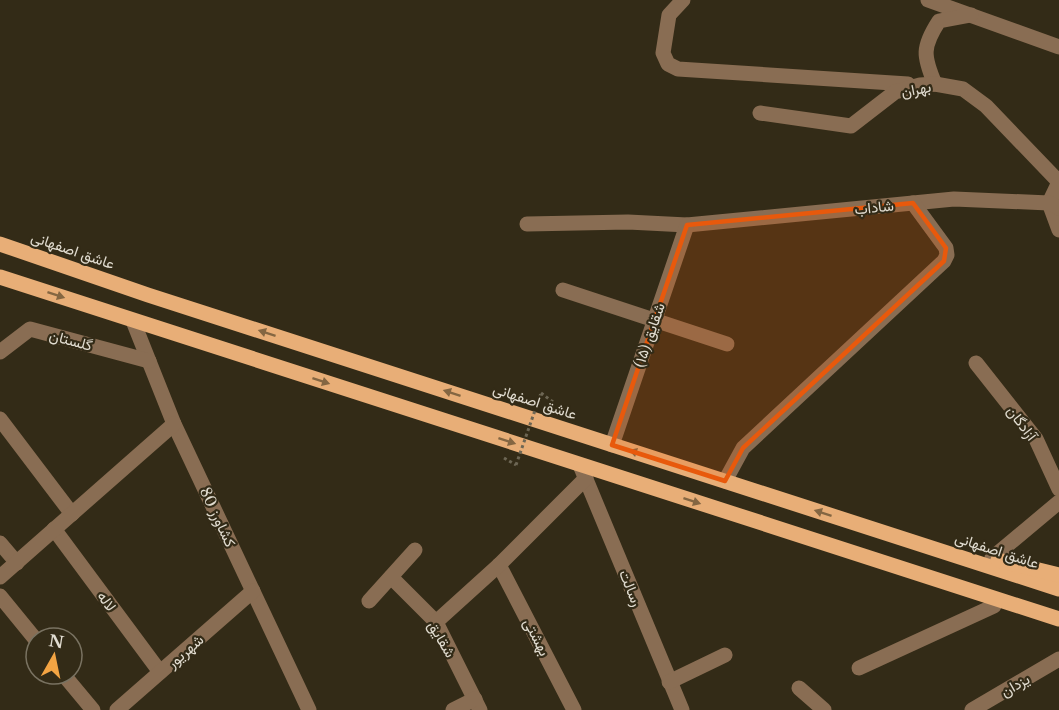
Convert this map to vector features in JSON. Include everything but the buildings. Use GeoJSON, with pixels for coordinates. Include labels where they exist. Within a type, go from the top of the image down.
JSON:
{"type":"FeatureCollection","features":[{"type":"Feature","properties":{"kind":"main road","name":"عاشق اصفهانی"},"geometry":{"type":"LineString","coordinates":[[0,244],[159,298],[1059,589]]}},
{"type":"Feature","properties":{"kind":"main road"},"geometry":{"type":"LineString","coordinates":[[0,277],[583,472],[849,552],[1059,619]]}},
{"type":"Feature","properties":{"kind":"main road"},"geometry":{"type":"LineString","coordinates":[[856,524],[1059,575]]}},
{"type":"Feature","properties":{"kind":"main road"},"geometry":{"type":"LineString","coordinates":[[849,552],[1059,630]]}},
{"type":"Feature","properties":{"kind":"street"},"geometry":{"type":"LineString","coordinates":[[683,0],[669,15],[663,53],[668,64],[678,69],[928,85],[927,40],[939,21],[970,15]]}},
{"type":"Feature","properties":{"kind":"street"},"geometry":{"type":"LineString","coordinates":[[928,0],[1059,47]]}},
{"type":"Feature","properties":{"kind":"street","name":"بهران"},"geometry":{"type":"LineString","coordinates":[[760,114],[852,126],[895,92],[928,85],[963,89],[986,106],[1059,182],[1054,206]]}},
{"type":"Feature","properties":{"kind":"street","name":"شاداب"},"geometry":{"type":"LineString","coordinates":[[527,224],[628,222],[687,225],[954,199],[1054,206]]}},
{"type":"Feature","properties":{"kind":"street"},"geometry":{"type":"LineString","coordinates":[[725,481],[743,448],[944,261],[947,255],[946,248],[913,203]]}},
{"type":"Feature","properties":{"kind":"street"},"geometry":{"type":"LineString","coordinates":[[1054,206],[1059,230]]}},
{"type":"Feature","properties":{"kind":"street","name":"شقایق (۱۵)"},"geometry":{"type":"LineString","coordinates":[[612,445],[687,225]]}},
{"type":"Feature","properties":{"kind":"street"},"geometry":{"type":"LineString","coordinates":[[563,290],[727,344]]}},
{"type":"Feature","properties":{"kind":"street","name":"کشاورز 80"},"geometry":{"type":"LineString","coordinates":[[134,321],[174,424],[309,710]]}},
{"type":"Feature","properties":{"kind":"street","name":"گلستان"},"geometry":{"type":"LineString","coordinates":[[0,352],[30,329],[149,361]]}},
{"type":"Feature","properties":{"kind":"street","name":"آزادگان"},"geometry":{"type":"LineString","coordinates":[[976,363],[1036,439],[1059,489]]}},
{"type":"Feature","properties":{"kind":"street"},"geometry":{"type":"LineString","coordinates":[[0,419],[72,514]]}},
{"type":"Feature","properties":{"kind":"street"},"geometry":{"type":"LineString","coordinates":[[0,577],[174,424]]}},
{"type":"Feature","properties":{"kind":"street"},"geometry":{"type":"LineString","coordinates":[[436,622],[500,565],[583,472]]}},
{"type":"Feature","properties":{"kind":"street","name":"رسالت"},"geometry":{"type":"LineString","coordinates":[[583,472],[682,710]]}},
{"type":"Feature","properties":{"kind":"street"},"geometry":{"type":"LineString","coordinates":[[992,558],[1059,502]]}},
{"type":"Feature","properties":{"kind":"street","name":"لاله"},"geometry":{"type":"LineString","coordinates":[[54,529],[160,672]]}},
{"type":"Feature","properties":{"kind":"street"},"geometry":{"type":"LineString","coordinates":[[0,543],[17,563]]}},
{"type":"Feature","properties":{"kind":"street"},"geometry":{"type":"LineString","coordinates":[[369,601],[415,550]]}},
{"type":"Feature","properties":{"kind":"street","name":"بهشتی"},"geometry":{"type":"LineString","coordinates":[[500,565],[574,710]]}},
{"type":"Feature","properties":{"kind":"street","name":"شقایق"},"geometry":{"type":"LineString","coordinates":[[391,577],[436,622],[478,704]]}},
{"type":"Feature","properties":{"kind":"street","name":"شهریور"},"geometry":{"type":"LineString","coordinates":[[117,710],[253,591]]}},
{"type":"Feature","properties":{"kind":"street"},"geometry":{"type":"LineString","coordinates":[[0,596],[25,626]]}},
{"type":"Feature","properties":{"kind":"street"},"geometry":{"type":"LineString","coordinates":[[859,668],[994,606]]}},
{"type":"Feature","properties":{"kind":"street"},"geometry":{"type":"LineString","coordinates":[[669,682],[725,655]]}},
{"type":"Feature","properties":{"kind":"street","name":"یزدان"},"geometry":{"type":"LineString","coordinates":[[972,710],[1059,659]]}},
{"type":"Feature","properties":{"kind":"street"},"geometry":{"type":"LineString","coordinates":[[73,686],[93,710]]}},
{"type":"Feature","properties":{"kind":"street"},"geometry":{"type":"LineString","coordinates":[[799,688],[824,710]]}},
{"type":"Feature","properties":{"kind":"street"},"geometry":{"type":"LineString","coordinates":[[453,710],[478,704]]}},
{"type":"Feature","properties":{"kind":"path"},"geometry":{"type":"LineString","coordinates":[[504,459],[516,465],[541,393],[554,402]]}},
{"type":"Feature","properties":{"kind":"highlighted area"},"geometry":{"type":"Polygon","coordinates":[[[913,203],[946,248],[944,261],[743,448],[725,481],[612,445],[687,225],[913,203]]]}}]}
